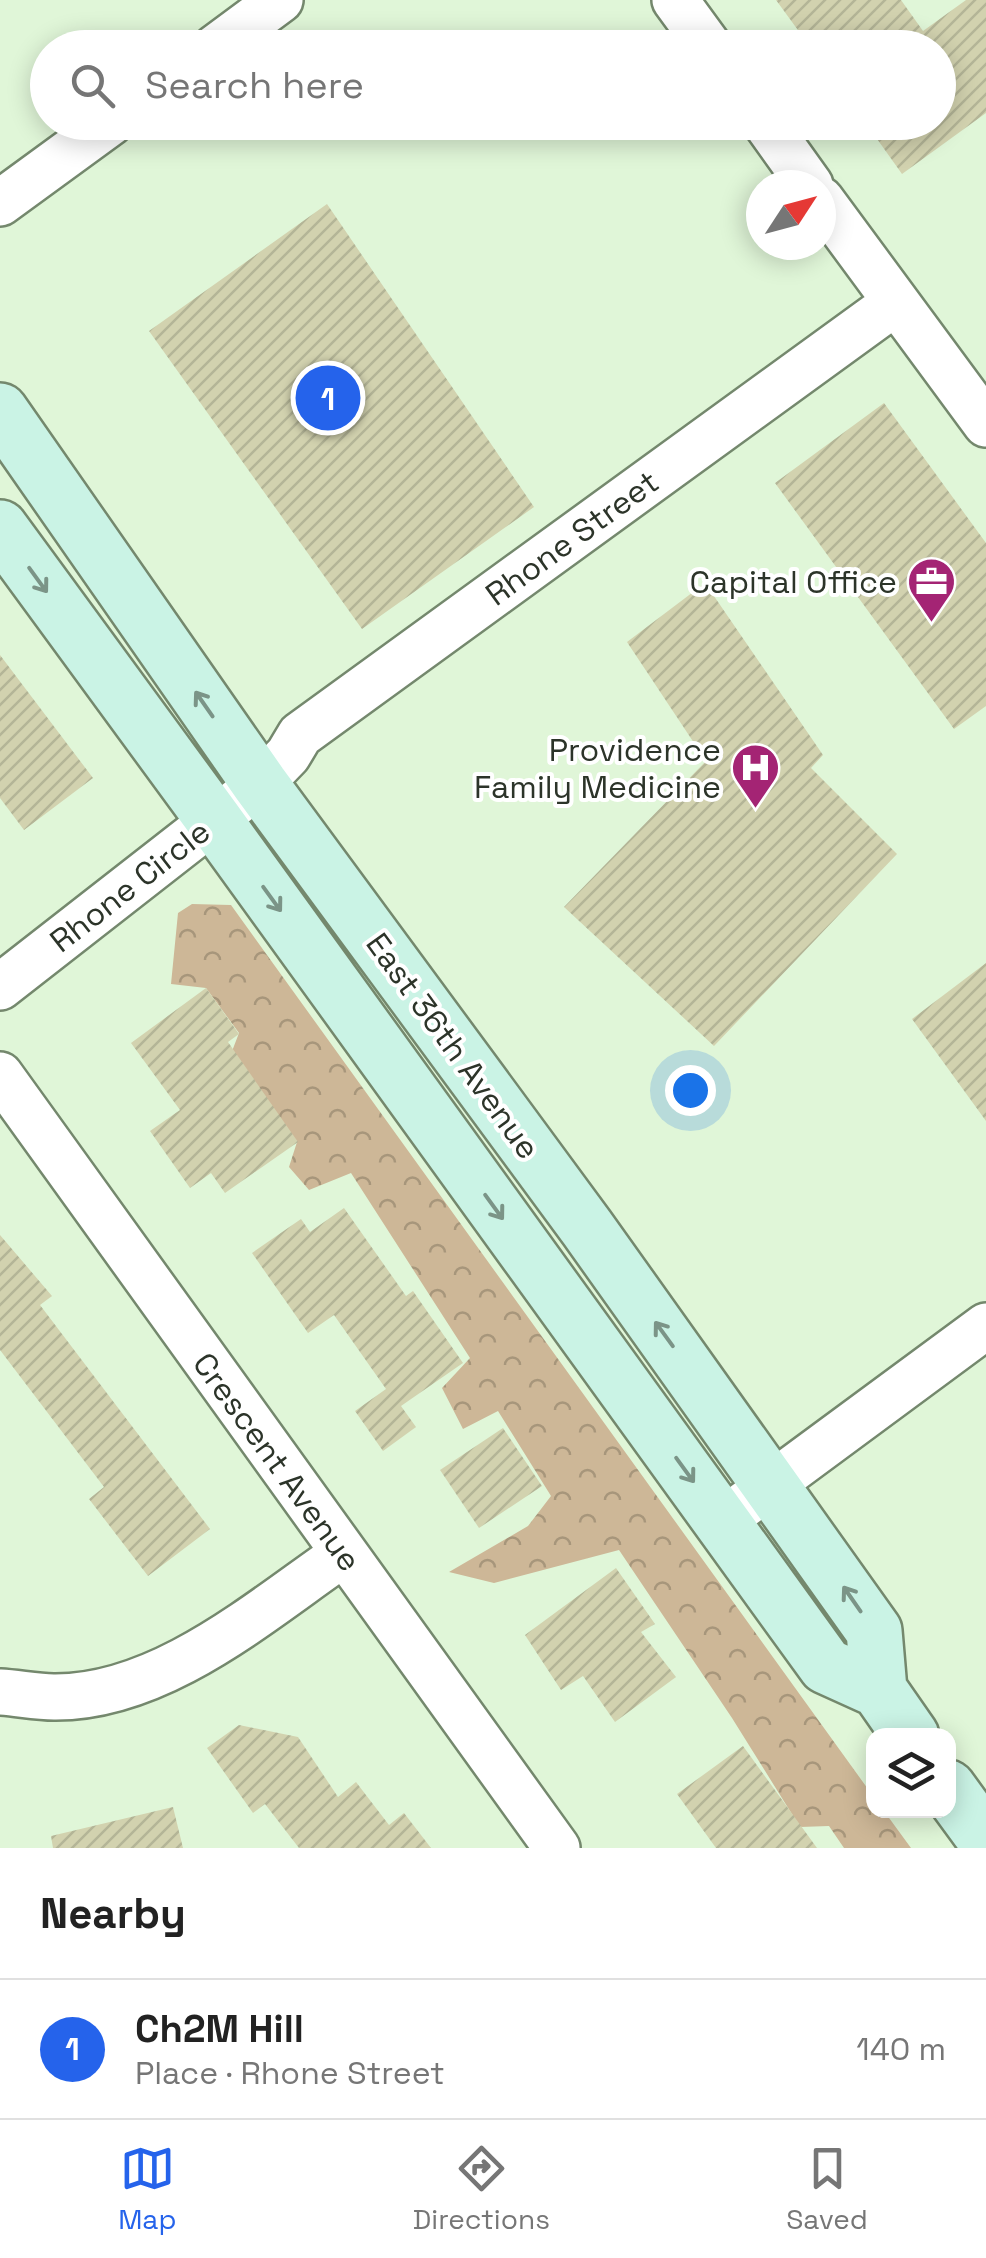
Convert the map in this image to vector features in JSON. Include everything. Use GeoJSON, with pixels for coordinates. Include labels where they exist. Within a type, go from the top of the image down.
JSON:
{"type":"FeatureCollection","features":[{"type":"Feature","properties":{"kind":"main road","name":"East 36th Avenue"},"geometry":{"type":"LineString","coordinates":[[0,411],[260,784],[587,1228],[874,1631],[879,1690]]}},
{"type":"Feature","properties":{"kind":"main road","name":"East 36th Avenue"},"geometry":{"type":"LineString","coordinates":[[0,528],[826,1666],[879,1690],[906,1728]]}},
{"type":"Feature","properties":{"kind":"main road"},"geometry":{"type":"LineString","coordinates":[[956,1799],[986,1840]]}},
{"type":"Feature","properties":{"kind":"street"},"geometry":{"type":"LineString","coordinates":[[239,30],[280,0]]}},
{"type":"Feature","properties":{"kind":"street"},"geometry":{"type":"LineString","coordinates":[[675,0],[697,30]]}},
{"type":"Feature","properties":{"kind":"street"},"geometry":{"type":"LineString","coordinates":[[0,203],[86,140]]}},
{"type":"Feature","properties":{"kind":"street"},"geometry":{"type":"LineString","coordinates":[[778,140],[799,170]]}},
{"type":"Feature","properties":{"kind":"street"},"geometry":{"type":"LineString","coordinates":[[836,220],[986,424]]}},
{"type":"Feature","properties":{"kind":"street","name":"Rhone Street"},"geometry":{"type":"LineString","coordinates":[[260,784],[288,755],[300,735],[896,302]]}},
{"type":"Feature","properties":{"kind":"street","name":"Rhone Circle"},"geometry":{"type":"LineString","coordinates":[[0,987],[260,784]]}},
{"type":"Feature","properties":{"kind":"street","name":"Crescent Avenue"},"geometry":{"type":"LineString","coordinates":[[0,1075],[557,1848]]}},
{"type":"Feature","properties":{"kind":"street"},"geometry":{"type":"LineString","coordinates":[[722,1521],[986,1326]]}},
{"type":"Feature","properties":{"kind":"street"},"geometry":{"type":"LineString","coordinates":[[0,1692],[56,1698],[110,1689],[156,1674],[191,1658],[343,1554]]}},
{"type":"Feature","properties":{"kind":"green space"},"geometry":{"type":"Polygon","coordinates":[[[192,904],[231,905],[866,1786],[866,1818],[889,1818],[911,1848],[844,1848],[829,1826],[800,1827],[619,1550],[494,1583],[449,1572],[528,1526],[551,1496],[498,1411],[463,1429],[442,1388],[470,1358],[351,1173],[309,1190],[289,1167],[297,1142],[219,1085],[239,1033],[206,988],[171,984],[178,913],[192,904]]]}},
{"type":"Feature","properties":{"kind":"building"},"geometry":{"type":"Polygon","coordinates":[[[776,0],[901,0],[922,30],[798,30],[776,0]]]}},
{"type":"Feature","properties":{"kind":"building"},"geometry":{"type":"Polygon","coordinates":[[[966,0],[986,0],[986,113],[956,135],[956,30],[924,30],[966,0]]]}},
{"type":"Feature","properties":{"kind":"building"},"geometry":{"type":"Polygon","coordinates":[[[878,140],[949,140],[902,174],[878,140]]]}},
{"type":"Feature","properties":{"kind":"building"},"geometry":{"type":"Polygon","coordinates":[[[327,204],[534,507],[362,629],[149,331],[327,204]]]}},
{"type":"Feature","properties":{"kind":"building","name":"Capital Office"},"geometry":{"type":"Polygon","coordinates":[[[884,403],[986,543],[986,706],[954,729],[775,483],[884,403]]]}},
{"type":"Feature","properties":{"kind":"building","name":"Providence Family Medicine"},"geometry":{"type":"Polygon","coordinates":[[[705,583],[823,755],[811,768],[897,854],[714,1046],[564,907],[706,761],[627,642],[705,583]]]}},
{"type":"Feature","properties":{"kind":"building"},"geometry":{"type":"Polygon","coordinates":[[[0,655],[93,778],[24,830],[0,798],[0,655]]]}},
{"type":"Feature","properties":{"kind":"building"},"geometry":{"type":"Polygon","coordinates":[[[986,963],[986,1121],[912,1019],[986,963]]]}},
{"type":"Feature","properties":{"kind":"building"},"geometry":{"type":"Polygon","coordinates":[[[206,988],[239,1034],[228,1042],[298,1142],[225,1193],[211,1173],[190,1188],[150,1131],[180,1110],[131,1043],[206,988]]]}},
{"type":"Feature","properties":{"kind":"building"},"geometry":{"type":"Polygon","coordinates":[[[344,1208],[406,1296],[413,1291],[463,1363],[401,1406],[416,1427],[383,1451],[355,1411],[386,1389],[334,1315],[308,1333],[252,1253],[301,1219],[310,1232],[344,1208]]]}},
{"type":"Feature","properties":{"kind":"building"},"geometry":{"type":"Polygon","coordinates":[[[0,1235],[52,1296],[40,1305],[210,1529],[148,1576],[89,1499],[104,1487],[0,1350],[0,1235]]]}},
{"type":"Feature","properties":{"kind":"building"},"geometry":{"type":"Polygon","coordinates":[[[503,1428],[542,1486],[479,1528],[440,1470],[503,1428]]]}},
{"type":"Feature","properties":{"kind":"building"},"geometry":{"type":"Polygon","coordinates":[[[616,1568],[655,1624],[641,1632],[676,1677],[615,1722],[583,1676],[561,1690],[525,1635],[616,1568]]]}},
{"type":"Feature","properties":{"kind":"building"},"geometry":{"type":"Polygon","coordinates":[[[239,1725],[298,1737],[338,1797],[356,1782],[389,1825],[404,1813],[431,1848],[299,1848],[265,1804],[253,1813],[207,1748],[239,1725]]]}},
{"type":"Feature","properties":{"kind":"building"},"geometry":{"type":"Polygon","coordinates":[[[743,1746],[817,1848],[716,1848],[677,1794],[743,1746]]]}},
{"type":"Feature","properties":{"kind":"building"},"geometry":{"type":"Polygon","coordinates":[[[173,1807],[183,1848],[53,1848],[51,1836],[173,1807]]]}},
{"type":"Feature","properties":{"kind":"place","name":"Ch2M Hill"},"geometry":{"type":"Point","coordinates":[328,398]}},
{"type":"Feature","properties":{"kind":"place","name":"Capital Office"},"geometry":{"type":"Point","coordinates":[932,624]}},
{"type":"Feature","properties":{"kind":"place","name":"Providence Family Medicine"},"geometry":{"type":"Point","coordinates":[756,810]}}]}
